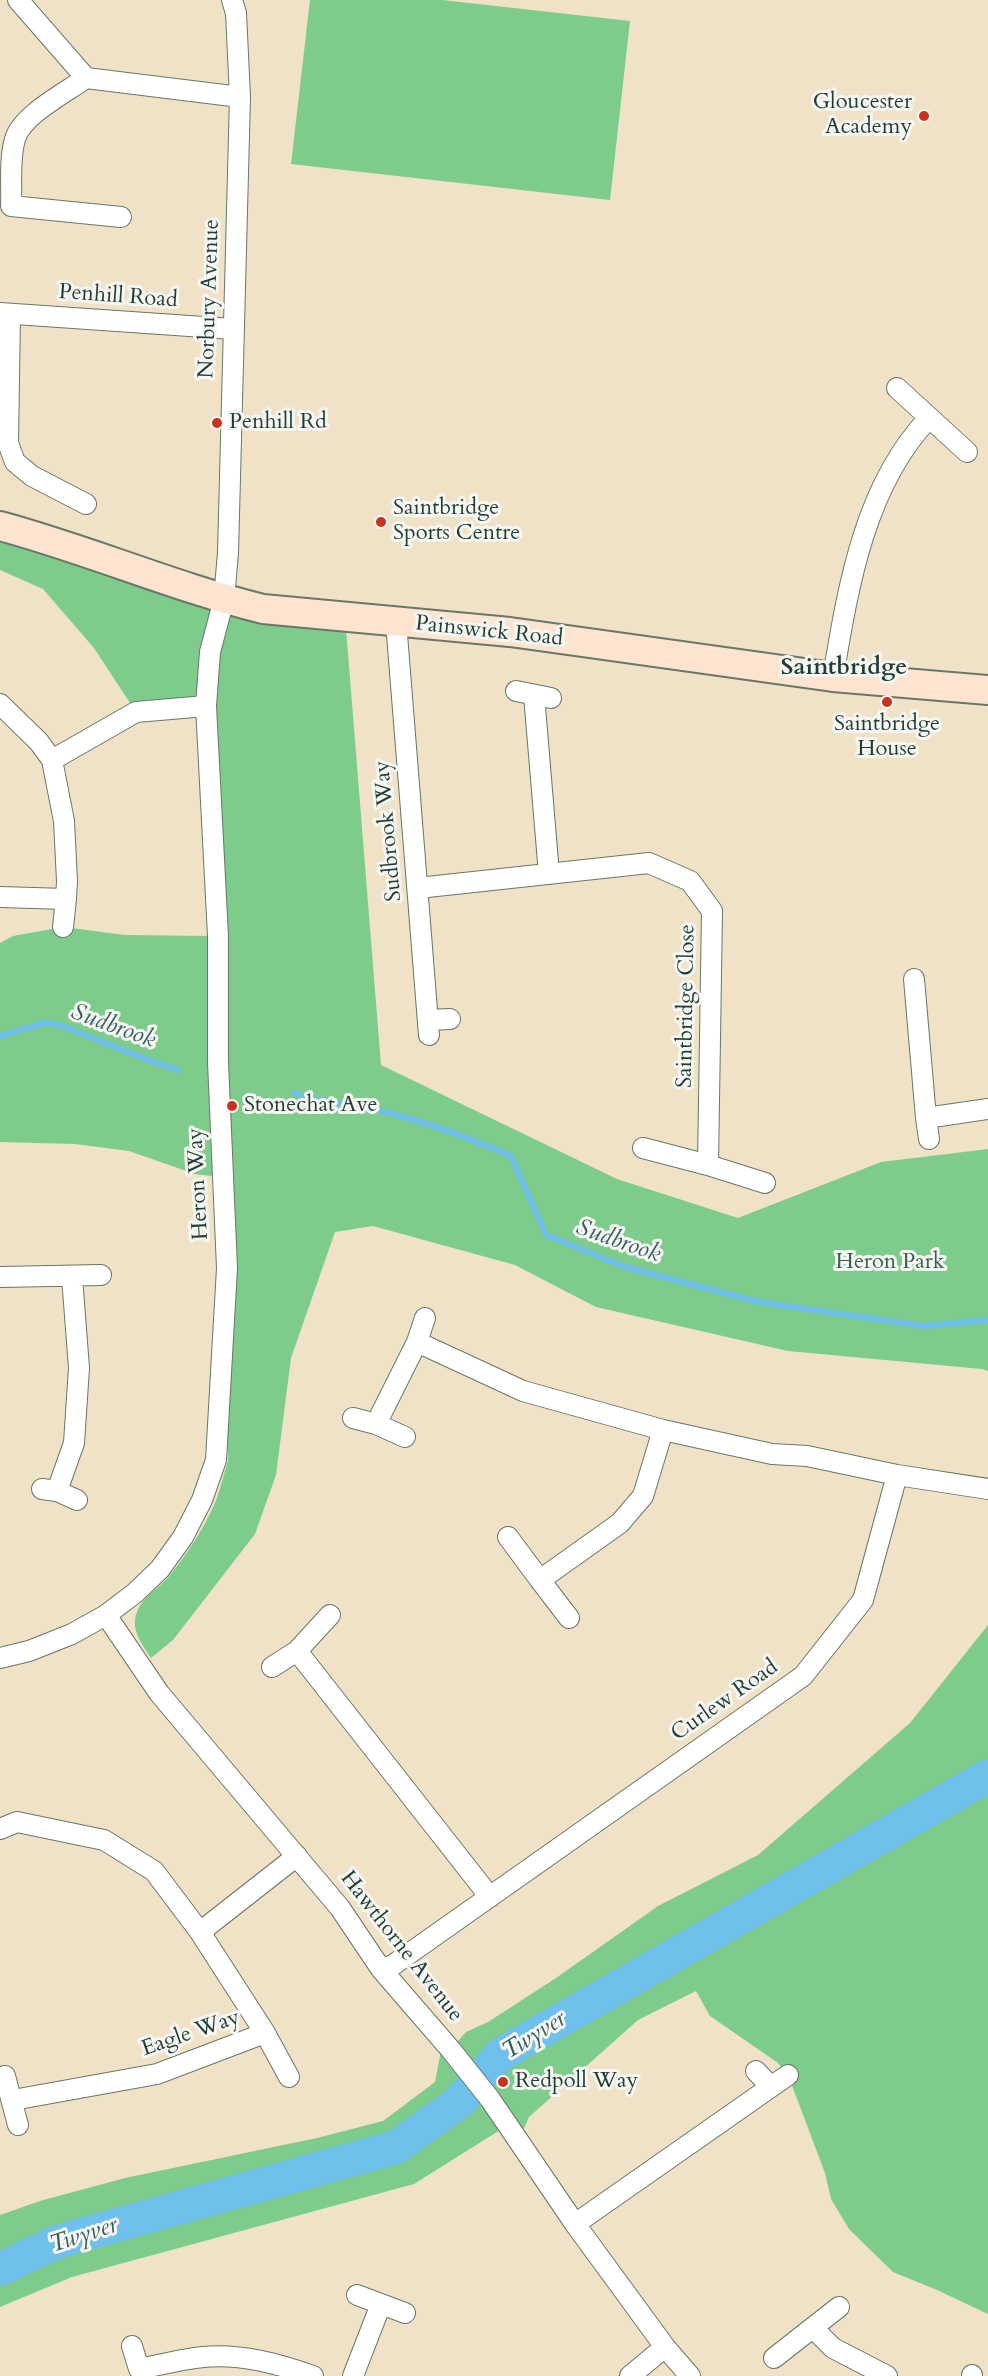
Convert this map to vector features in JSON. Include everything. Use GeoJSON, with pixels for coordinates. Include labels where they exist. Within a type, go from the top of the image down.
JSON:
{"type":"FeatureCollection","features":[{"type":"Feature","properties":{"kind":"main road","name":"Painswick Road"},"geometry":{"type":"LineString","coordinates":[[0,526],[54,541],[224,599],[263,609],[510,632],[833,677],[988,690]]}},
{"type":"Feature","properties":{"kind":"street"},"geometry":{"type":"LineString","coordinates":[[18,0],[86,78],[240,97]]}},
{"type":"Feature","properties":{"kind":"street","name":"Norbury Avenue"},"geometry":{"type":"LineString","coordinates":[[224,599],[228,553],[232,328],[240,97],[236,13],[232,0]]}},
{"type":"Feature","properties":{"kind":"street"},"geometry":{"type":"LineString","coordinates":[[86,78],[28,119],[15,137],[12,155],[11,206],[121,217]]}},
{"type":"Feature","properties":{"kind":"street"},"geometry":{"type":"LineString","coordinates":[[5,313],[8,443],[15,462],[32,477],[86,504]]}},
{"type":"Feature","properties":{"kind":"street","name":"Penhill Road"},"geometry":{"type":"LineString","coordinates":[[5,313],[232,328]]}},
{"type":"Feature","properties":{"kind":"street"},"geometry":{"type":"LineString","coordinates":[[897,388],[967,452]]}},
{"type":"Feature","properties":{"kind":"street"},"geometry":{"type":"LineString","coordinates":[[833,677],[849,586],[870,517],[897,459],[928,417]]}},
{"type":"Feature","properties":{"kind":"street","name":"Heron Way"},"geometry":{"type":"LineString","coordinates":[[0,1658],[28,1651],[72,1634],[106,1615],[135,1593],[160,1569],[183,1537],[202,1500],[216,1460],[227,1268],[218,1062],[218,936],[206,706],[210,652],[224,599]]}},
{"type":"Feature","properties":{"kind":"street","name":"Sudbrook Way"},"geometry":{"type":"LineString","coordinates":[[396,622],[428,1028],[450,1019]]}},
{"type":"Feature","properties":{"kind":"street"},"geometry":{"type":"LineString","coordinates":[[533,695],[549,873]]}},
{"type":"Feature","properties":{"kind":"street"},"geometry":{"type":"LineString","coordinates":[[0,704],[39,742],[52,760],[64,821],[67,881],[63,927]]}},
{"type":"Feature","properties":{"kind":"street"},"geometry":{"type":"LineString","coordinates":[[52,760],[136,712],[206,706]]}},
{"type":"Feature","properties":{"kind":"street","name":"Saintbridge Close"},"geometry":{"type":"LineString","coordinates":[[418,888],[649,863],[690,881],[712,911],[708,1164]]}},
{"type":"Feature","properties":{"kind":"street"},"geometry":{"type":"LineString","coordinates":[[0,897],[66,899]]}},
{"type":"Feature","properties":{"kind":"street"},"geometry":{"type":"LineString","coordinates":[[915,978],[929,1139]]}},
{"type":"Feature","properties":{"kind":"street"},"geometry":{"type":"LineString","coordinates":[[926,1118],[988,1108]]}},
{"type":"Feature","properties":{"kind":"street"},"geometry":{"type":"LineString","coordinates":[[643,1148],[708,1164],[765,1183]]}},
{"type":"Feature","properties":{"kind":"street"},"geometry":{"type":"LineString","coordinates":[[0,1277],[101,1275]]}},
{"type":"Feature","properties":{"kind":"street"},"geometry":{"type":"LineString","coordinates":[[72,1277],[79,1368],[74,1443],[50,1490],[77,1500]]}},
{"type":"Feature","properties":{"kind":"street"},"geometry":{"type":"LineString","coordinates":[[376,1424],[417,1342],[425,1318]]}},
{"type":"Feature","properties":{"kind":"street"},"geometry":{"type":"LineString","coordinates":[[417,1342],[523,1391],[663,1430],[772,1454],[807,1456],[897,1475],[988,1489]]}},
{"type":"Feature","properties":{"kind":"street"},"geometry":{"type":"LineString","coordinates":[[353,1418],[376,1424],[405,1437]]}},
{"type":"Feature","properties":{"kind":"street"},"geometry":{"type":"LineString","coordinates":[[540,1580],[620,1523],[643,1496],[663,1430]]}},
{"type":"Feature","properties":{"kind":"street","name":"Curlew Road"},"geometry":{"type":"LineString","coordinates":[[381,1969],[393,1965],[803,1676],[863,1600],[897,1475]]}},
{"type":"Feature","properties":{"kind":"street"},"geometry":{"type":"LineString","coordinates":[[508,1537],[569,1618]]}},
{"type":"Feature","properties":{"kind":"street","name":"Hawthorne Avenue"},"geometry":{"type":"LineString","coordinates":[[106,1615],[159,1693],[340,1908],[381,1969],[460,2060],[490,2099],[575,2224],[665,2347],[690,2376]]}},
{"type":"Feature","properties":{"kind":"street"},"geometry":{"type":"LineString","coordinates":[[272,1667],[297,1651],[330,1615]]}},
{"type":"Feature","properties":{"kind":"street"},"geometry":{"type":"LineString","coordinates":[[297,1651],[490,1897]]}},
{"type":"Feature","properties":{"kind":"street","name":"Eagle Way"},"geometry":{"type":"LineString","coordinates":[[0,1829],[17,1822],[104,1840],[154,1871],[200,1932],[265,2033],[157,2074],[13,2100]]}},
{"type":"Feature","properties":{"kind":"street"},"geometry":{"type":"LineString","coordinates":[[200,1932],[297,1856]]}},
{"type":"Feature","properties":{"kind":"street"},"geometry":{"type":"LineString","coordinates":[[265,2033],[289,2077]]}},
{"type":"Feature","properties":{"kind":"street"},"geometry":{"type":"LineString","coordinates":[[756,2071],[771,2087]]}},
{"type":"Feature","properties":{"kind":"street"},"geometry":{"type":"LineString","coordinates":[[575,2224],[788,2075]]}},
{"type":"Feature","properties":{"kind":"street"},"geometry":{"type":"LineString","coordinates":[[5,2076],[18,2125]]}},
{"type":"Feature","properties":{"kind":"street"},"geometry":{"type":"LineString","coordinates":[[357,2295],[405,2313]]}},
{"type":"Feature","properties":{"kind":"street"},"geometry":{"type":"LineString","coordinates":[[353,2376],[381,2304]]}},
{"type":"Feature","properties":{"kind":"street"},"geometry":{"type":"LineString","coordinates":[[774,2358],[839,2307]]}},
{"type":"Feature","properties":{"kind":"street"},"geometry":{"type":"LineString","coordinates":[[813,2328],[833,2348],[887,2376]]}},
{"type":"Feature","properties":{"kind":"street"},"geometry":{"type":"LineString","coordinates":[[132,2346],[139,2369],[204,2357],[244,2367],[287,2367],[313,2376]]}},
{"type":"Feature","properties":{"kind":"street"},"geometry":{"type":"LineString","coordinates":[[630,2376],[665,2347]]}},
{"type":"Feature","properties":{"kind":"green space"},"geometry":{"type":"Polygon","coordinates":[[[310,0],[442,0],[630,21],[610,200],[291,164],[310,0]]]}},
{"type":"Feature","properties":{"kind":"green space","name":"Heron Park"},"geometry":{"type":"Polygon","coordinates":[[[0,526],[345,616],[381,1065],[617,1179],[738,1218],[881,1162],[988,1149],[988,1371],[788,1351],[596,1307],[515,1265],[373,1226],[335,1232],[291,1358],[276,1475],[255,1534],[173,1640],[151,1658],[136,1631],[137,1612],[143,1601],[170,1575],[200,1533],[216,1500],[228,1461],[221,1177],[195,1174],[129,1151],[75,1144],[0,1142],[0,943],[13,936],[63,927],[125,935],[214,936],[206,707],[136,712],[94,648],[43,589],[0,570],[0,526]]]}},
{"type":"Feature","properties":{"kind":"green space"},"geometry":{"type":"Polygon","coordinates":[[[988,1625],[988,2314],[893,2272],[849,2229],[831,2199],[825,2173],[788,2075],[778,2063],[710,2016],[696,1991],[638,2020],[529,2117],[519,2140],[508,2125],[414,2184],[72,2277],[0,2307],[0,2215],[40,2201],[125,2178],[317,2138],[383,2121],[435,2082],[443,2041],[451,2049],[466,2032],[488,2022],[556,1978],[658,1906],[758,1855],[910,1723],[988,1625]]]}},
{"type":"Feature","properties":{"kind":"waterway","name":"Sudbrook"},"geometry":{"type":"LineString","coordinates":[[0,1036],[44,1023],[60,1025],[178,1070]]}},
{"type":"Feature","properties":{"kind":"waterway","name":"Sudbrook"},"geometry":{"type":"LineString","coordinates":[[294,1093],[410,1119],[511,1156],[546,1235],[625,1267],[759,1302],[923,1326],[988,1320]]}},
{"type":"Feature","properties":{"kind":"waterway","name":"Twyver"},"geometry":{"type":"LineString","coordinates":[[0,2269],[59,2241],[396,2147],[459,2102],[501,2054],[988,1776]]}},
{"type":"Feature","properties":{"kind":"place","name":"Gloucester Academy"},"geometry":{"type":"Point","coordinates":[924,116]}},
{"type":"Feature","properties":{"kind":"place","name":"Penhill Rd"},"geometry":{"type":"Point","coordinates":[217,423]}},
{"type":"Feature","properties":{"kind":"place","name":"Saintbridge Sports Centre"},"geometry":{"type":"Point","coordinates":[381,522]}},
{"type":"Feature","properties":{"kind":"place","name":"Saintbridge House"},"geometry":{"type":"Point","coordinates":[887,702]}},
{"type":"Feature","properties":{"kind":"place","name":"Stonechat Ave"},"geometry":{"type":"Point","coordinates":[232,1106]}},
{"type":"Feature","properties":{"kind":"place","name":"Redpoll Way"},"geometry":{"type":"Point","coordinates":[503,2082]}},
{"type":"Feature","properties":{"kind":"district","name":"Saintbridge"},"geometry":{"type":"Point","coordinates":[844,668]}}]}
